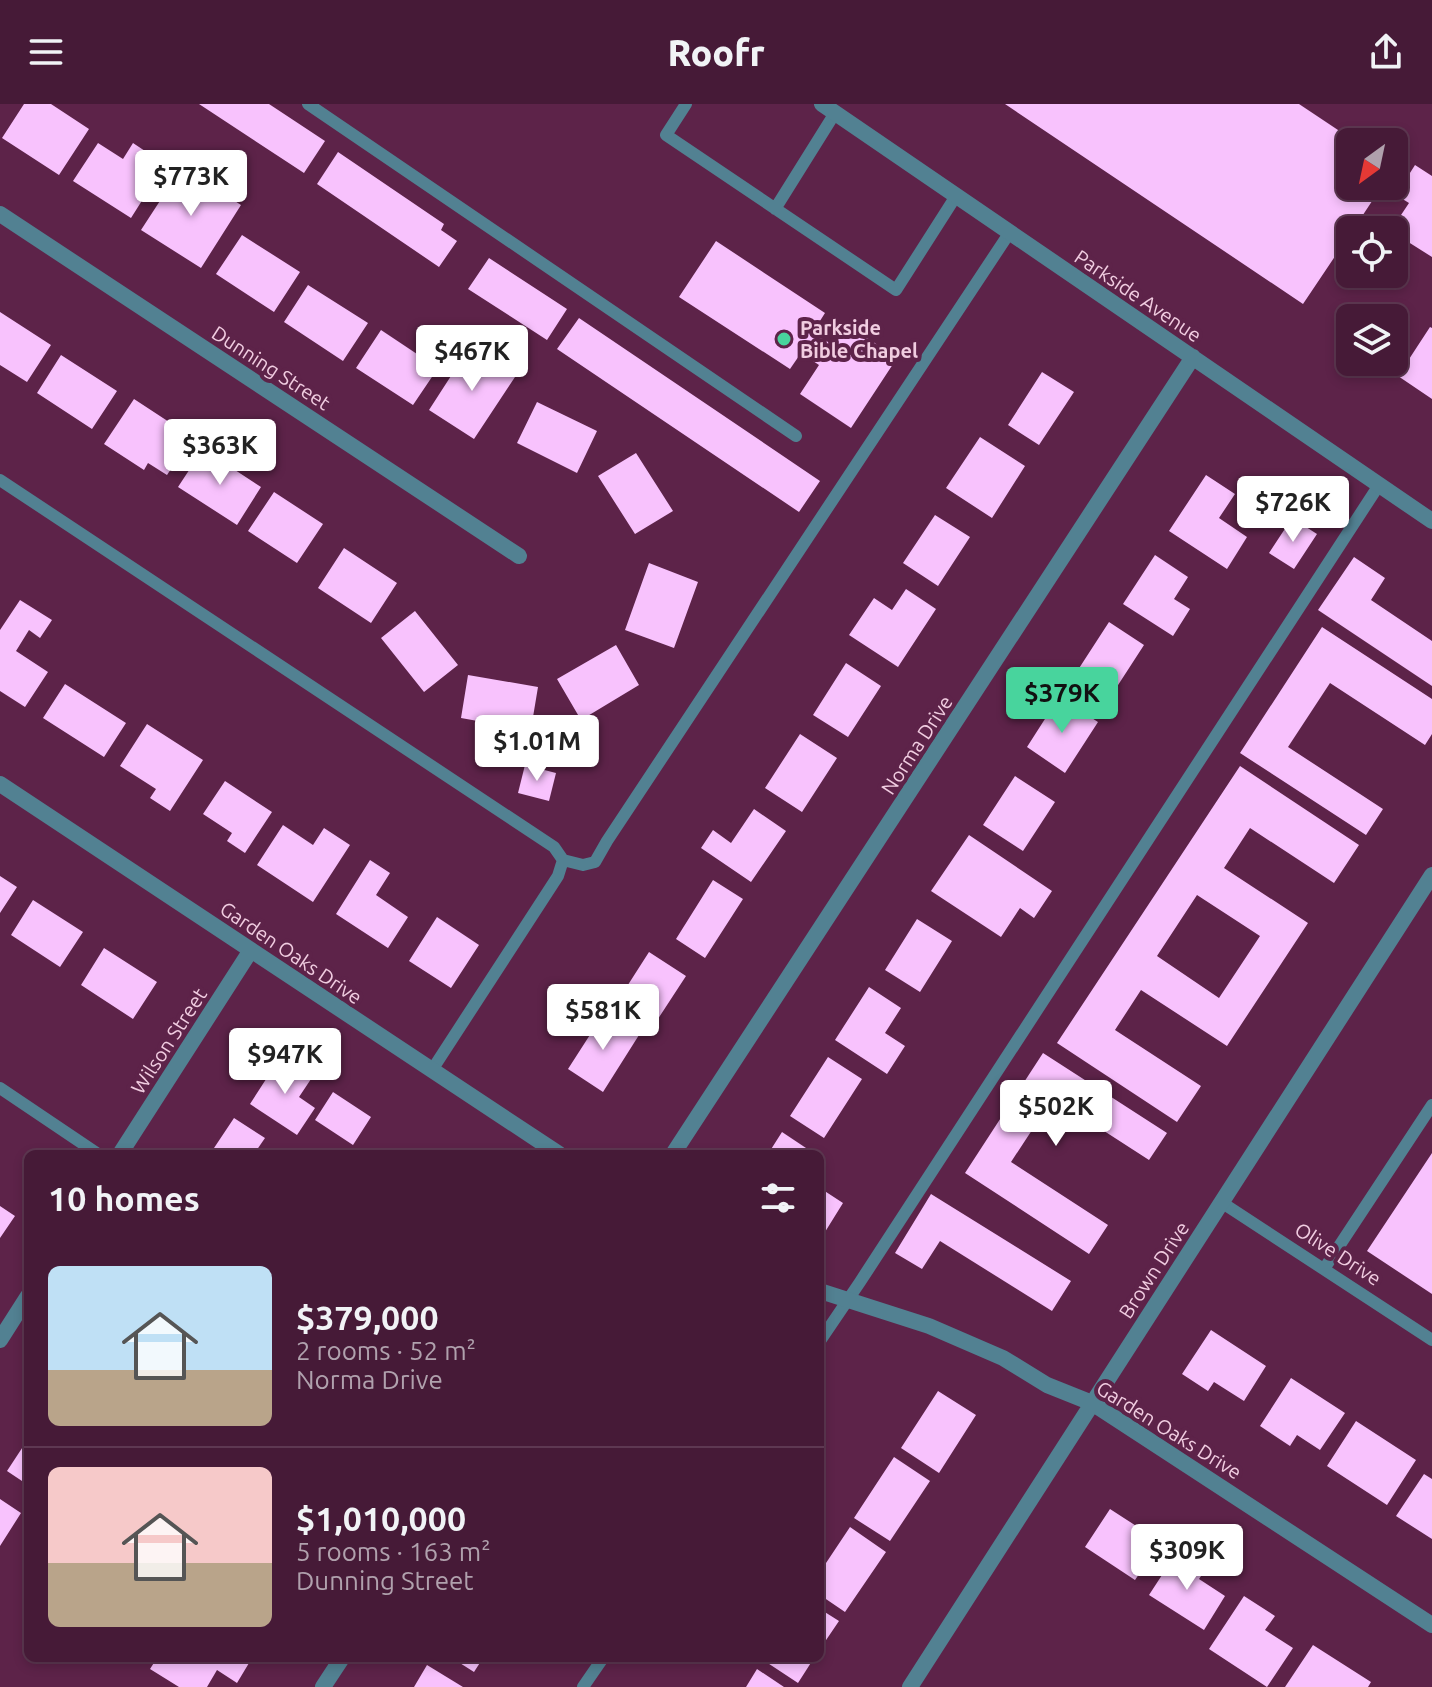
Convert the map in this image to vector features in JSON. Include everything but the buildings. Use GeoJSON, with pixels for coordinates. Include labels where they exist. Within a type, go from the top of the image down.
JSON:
{"type":"FeatureCollection","features":[{"type":"Feature","properties":{"kind":"street","name":"Parkside Avenue"},"geometry":{"type":"LineString","coordinates":[[828,109],[1432,521]]}},
{"type":"Feature","properties":{"kind":"street","name":"Dunning Street"},"geometry":{"type":"LineString","coordinates":[[0,214],[519,556]]}},
{"type":"Feature","properties":{"kind":"street","name":"Norma Drive"},"geometry":{"type":"LineString","coordinates":[[676,1150],[1193,357]]}},
{"type":"Feature","properties":{"kind":"street","name":"Garden Oaks Drive"},"geometry":{"type":"LineString","coordinates":[[0,784],[553,1150]]}},
{"type":"Feature","properties":{"kind":"street","name":"Brown Drive"},"geometry":{"type":"LineString","coordinates":[[910,1687],[1432,875]]}},
{"type":"Feature","properties":{"kind":"street","name":"Wilson Street"},"geometry":{"type":"LineString","coordinates":[[123,1150],[251,950]]}},
{"type":"Feature","properties":{"kind":"street","name":"Garden Oaks Drive"},"geometry":{"type":"LineString","coordinates":[[824,1292],[941,1331],[1003,1358],[1047,1385],[1092,1403],[1432,1625]]}},
{"type":"Feature","properties":{"kind":"street"},"geometry":{"type":"LineString","coordinates":[[0,1340],[24,1302]]}},
{"type":"Feature","properties":{"kind":"street"},"geometry":{"type":"LineString","coordinates":[[323,1687],[339,1662]]}},
{"type":"Feature","properties":{"kind":"lane"},"geometry":{"type":"LineString","coordinates":[[308,104],[796,436]]}},
{"type":"Feature","properties":{"kind":"lane"},"geometry":{"type":"LineString","coordinates":[[686,104],[666,135],[896,290],[956,196]]}},
{"type":"Feature","properties":{"kind":"lane"},"geometry":{"type":"LineString","coordinates":[[775,209],[828,109]]}},
{"type":"Feature","properties":{"kind":"lane"},"geometry":{"type":"LineString","coordinates":[[0,480],[554,847],[563,860],[583,865],[595,862],[1010,232]]}},
{"type":"Feature","properties":{"kind":"lane"},"geometry":{"type":"LineString","coordinates":[[824,1335],[1379,485]]}},
{"type":"Feature","properties":{"kind":"lane"},"geometry":{"type":"LineString","coordinates":[[432,1070],[558,876],[563,860]]}},
{"type":"Feature","properties":{"kind":"lane"},"geometry":{"type":"LineString","coordinates":[[0,1088],[92,1150]]}},
{"type":"Feature","properties":{"kind":"lane"},"geometry":{"type":"LineString","coordinates":[[1324,1269],[1432,1105]]}},
{"type":"Feature","properties":{"kind":"lane","name":"Olive Drive"},"geometry":{"type":"LineString","coordinates":[[1221,1202],[1432,1340]]}},
{"type":"Feature","properties":{"kind":"lane"},"geometry":{"type":"LineString","coordinates":[[583,1687],[600,1662]]}},
{"type":"Feature","properties":{"kind":"place","name":"Parkside Bible Chapel"},"geometry":{"type":"Point","coordinates":[784,339]}}]}
